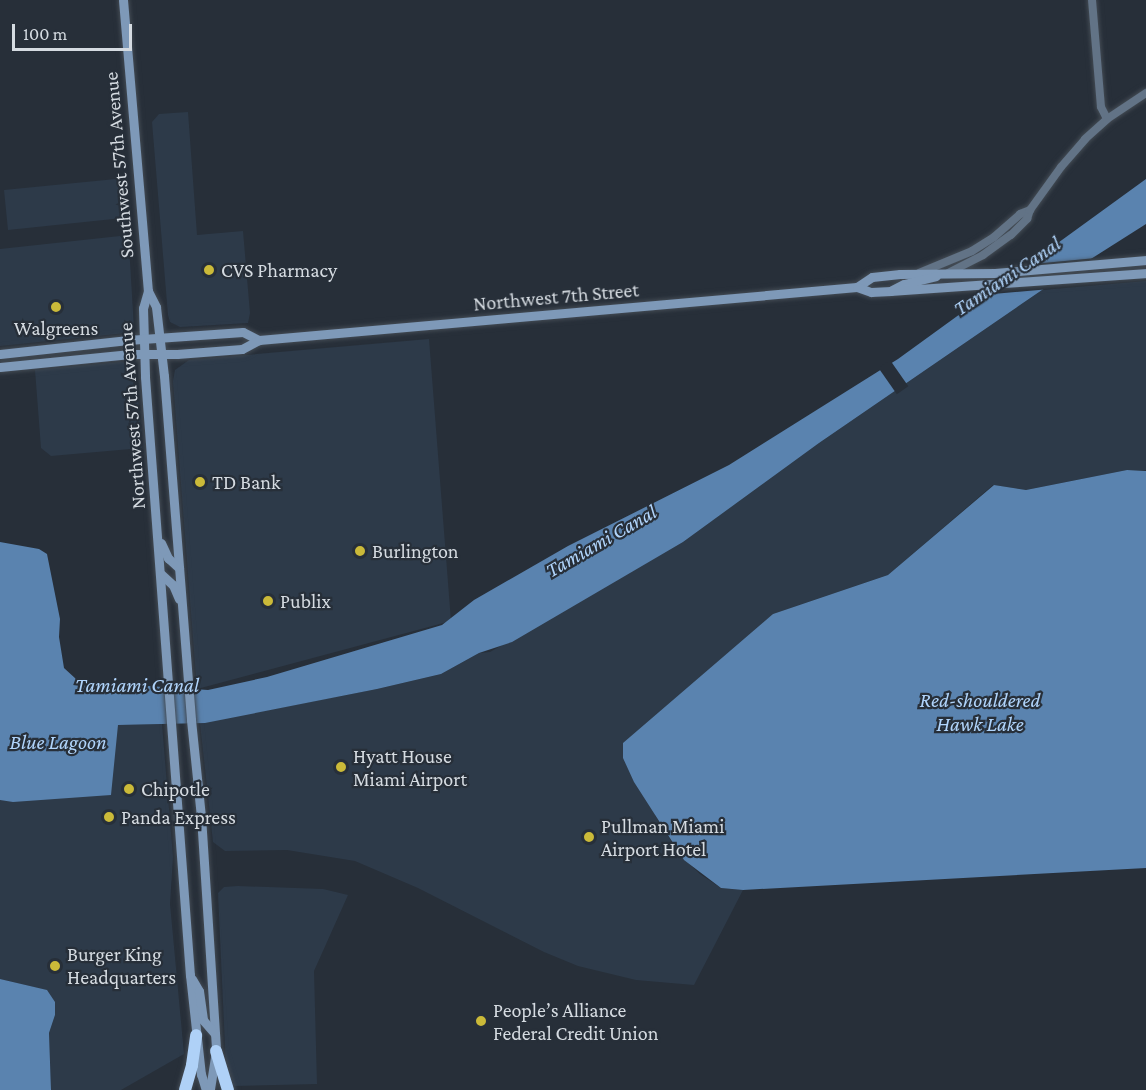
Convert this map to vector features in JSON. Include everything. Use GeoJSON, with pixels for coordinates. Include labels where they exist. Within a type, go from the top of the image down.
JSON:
{"type":"FeatureCollection","features":[{"type":"Feature","properties":{"kind":"highway"},"geometry":{"type":"LineString","coordinates":[[185,1090],[192,1065],[196,1035]]}},
{"type":"Feature","properties":{"kind":"highway"},"geometry":{"type":"LineString","coordinates":[[216,1051],[228,1090]]}},
{"type":"Feature","properties":{"kind":"main road","name":"Southwest 57th Avenue"},"geometry":{"type":"LineString","coordinates":[[123,0],[148,291]]}},
{"type":"Feature","properties":{"kind":"main road","name":"Northwest 7th Street"},"geometry":{"type":"LineString","coordinates":[[857,287],[872,277],[919,273],[1013,272],[1146,260]]}},
{"type":"Feature","properties":{"kind":"main road"},"geometry":{"type":"LineString","coordinates":[[891,291],[904,284],[947,273]]}},
{"type":"Feature","properties":{"kind":"main road","name":"Northwest 7th Street"},"geometry":{"type":"LineString","coordinates":[[0,367],[145,354],[242,349],[259,340],[857,287],[871,292],[1146,273]]}},
{"type":"Feature","properties":{"kind":"main road","name":"Northwest 57th Avenue"},"geometry":{"type":"LineString","coordinates":[[148,291],[156,306],[161,354],[188,688],[201,816],[216,1051],[208,1090]]}},
{"type":"Feature","properties":{"kind":"main road","name":"Northwest 57th Avenue"},"geometry":{"type":"LineString","coordinates":[[148,291],[143,308],[144,339],[190,975],[201,1074],[208,1090]]}},
{"type":"Feature","properties":{"kind":"main road","name":"Northwest 7th Street"},"geometry":{"type":"LineString","coordinates":[[0,354],[144,339],[243,332],[259,340]]}},
{"type":"Feature","properties":{"kind":"main road"},"geometry":{"type":"LineString","coordinates":[[158,535],[168,558],[179,568]]}},
{"type":"Feature","properties":{"kind":"main road"},"geometry":{"type":"LineString","coordinates":[[161,574],[173,585],[182,610]]}},
{"type":"Feature","properties":{"kind":"main road"},"geometry":{"type":"LineString","coordinates":[[190,975],[199,991],[203,1020],[215,1034]]}},
{"type":"Feature","properties":{"kind":"street"},"geometry":{"type":"LineString","coordinates":[[1092,0],[1101,106],[1107,119]]}},
{"type":"Feature","properties":{"kind":"street"},"geometry":{"type":"LineString","coordinates":[[947,273],[974,261],[1003,241],[1027,219],[1030,210],[1068,158],[1107,119],[1146,93]]}},
{"type":"Feature","properties":{"kind":"street"},"geometry":{"type":"LineString","coordinates":[[919,273],[972,251],[994,237],[1020,214],[1030,210]]}},
{"type":"Feature","properties":{"kind":"shaded area"},"geometry":{"type":"Polygon","coordinates":[[[188,112],[197,235],[243,231],[250,313],[248,323],[180,327],[170,322],[168,315],[152,122],[159,114],[188,112]]]}},
{"type":"Feature","properties":{"kind":"shaded area"},"geometry":{"type":"Polygon","coordinates":[[[126,178],[128,211],[123,218],[8,230],[4,190],[126,178]]]}},
{"type":"Feature","properties":{"kind":"shaded area"},"geometry":{"type":"Polygon","coordinates":[[[120,236],[129,245],[134,329],[126,333],[0,346],[0,249],[120,236]]]}},
{"type":"Feature","properties":{"kind":"shaded area"},"geometry":{"type":"Polygon","coordinates":[[[1146,281],[1146,470],[1127,470],[1026,490],[993,485],[888,575],[773,614],[655,815],[680,855],[700,874],[721,888],[743,890],[694,985],[636,980],[578,966],[544,952],[418,888],[355,861],[287,850],[225,851],[213,842],[200,723],[377,689],[441,674],[479,653],[490,652],[683,542],[819,443],[1042,290],[1146,281]]]}},
{"type":"Feature","properties":{"kind":"shaded area"},"geometry":{"type":"Polygon","coordinates":[[[429,339],[451,621],[197,689],[173,381],[175,370],[189,360],[429,339]]]}},
{"type":"Feature","properties":{"kind":"shaded area"},"geometry":{"type":"Polygon","coordinates":[[[128,363],[136,370],[142,448],[51,456],[41,448],[35,370],[128,363]]]}},
{"type":"Feature","properties":{"kind":"shaded area"},"geometry":{"type":"Polygon","coordinates":[[[162,724],[173,857],[170,904],[184,1054],[121,1090],[51,1090],[49,1033],[55,1015],[46,990],[0,979],[0,800],[118,725],[162,724]]]}},
{"type":"Feature","properties":{"kind":"shaded area"},"geometry":{"type":"Polygon","coordinates":[[[224,887],[323,889],[348,895],[314,971],[317,1084],[232,1086],[226,1068],[218,893],[224,887]]]}},
{"type":"Feature","properties":{"kind":"water"},"geometry":{"type":"Polygon","coordinates":[[[1146,179],[1146,224],[1042,290],[819,443],[683,542],[512,642],[479,653],[441,674],[377,689],[205,723],[118,725],[111,795],[13,802],[0,800],[0,542],[39,549],[47,554],[60,619],[59,637],[64,668],[76,679],[88,682],[208,690],[267,677],[442,625],[474,600],[568,546],[729,465],[898,359],[1146,179]]]}},
{"type":"Feature","properties":{"kind":"water","name":"Red-shouldered Hawk Lake"},"geometry":{"type":"Polygon","coordinates":[[[1127,470],[1146,471],[1146,868],[743,890],[721,888],[684,860],[634,782],[623,758],[623,743],[773,614],[888,575],[994,485],[1026,490],[1127,470]]]}},
{"type":"Feature","properties":{"kind":"water"},"geometry":{"type":"Polygon","coordinates":[[[0,979],[47,990],[55,1002],[55,1015],[49,1033],[51,1090],[0,1090],[0,979]]]}},
{"type":"Feature","properties":{"kind":"pier"},"geometry":{"type":"Polygon","coordinates":[[[1096,258],[1050,289],[982,295],[1023,265],[1096,258]]]}},
{"type":"Feature","properties":{"kind":"pier"},"geometry":{"type":"Polygon","coordinates":[[[890,360],[908,386],[897,394],[879,368],[890,360]]]}},
{"type":"Feature","properties":{"kind":"place","name":"CVS Pharmacy"},"geometry":{"type":"Point","coordinates":[209,270]}},
{"type":"Feature","properties":{"kind":"place","name":"Walgreens"},"geometry":{"type":"Point","coordinates":[56,307]}},
{"type":"Feature","properties":{"kind":"place","name":"TD Bank"},"geometry":{"type":"Point","coordinates":[200,482]}},
{"type":"Feature","properties":{"kind":"place","name":"Burlington"},"geometry":{"type":"Point","coordinates":[360,551]}},
{"type":"Feature","properties":{"kind":"place","name":"Publix"},"geometry":{"type":"Point","coordinates":[268,601]}},
{"type":"Feature","properties":{"kind":"place","name":"Hyatt House Miami Airport"},"geometry":{"type":"Point","coordinates":[341,767]}},
{"type":"Feature","properties":{"kind":"place","name":"Chipotle"},"geometry":{"type":"Point","coordinates":[129,789]}},
{"type":"Feature","properties":{"kind":"place","name":"Panda Express"},"geometry":{"type":"Point","coordinates":[109,817]}},
{"type":"Feature","properties":{"kind":"place","name":"Pullman Miami Airport Hotel"},"geometry":{"type":"Point","coordinates":[589,837]}},
{"type":"Feature","properties":{"kind":"place","name":"Burger King Headquarters"},"geometry":{"type":"Point","coordinates":[55,966]}},
{"type":"Feature","properties":{"kind":"place","name":"People’s Alliance Federal Credit Union"},"geometry":{"type":"Point","coordinates":[481,1021]}},
{"type":"Feature","properties":{"kind":"water label","name":"Tamiami Canal"},"geometry":{"type":"Point","coordinates":[1007,276]}},
{"type":"Feature","properties":{"kind":"water label","name":"Tamiami Canal"},"geometry":{"type":"Point","coordinates":[601,541]}},
{"type":"Feature","properties":{"kind":"water label","name":"Tamiami Canal"},"geometry":{"type":"Point","coordinates":[137,685]}},
{"type":"Feature","properties":{"kind":"water label","name":"Blue Lagoon"},"geometry":{"type":"Point","coordinates":[58,742]}}]}
